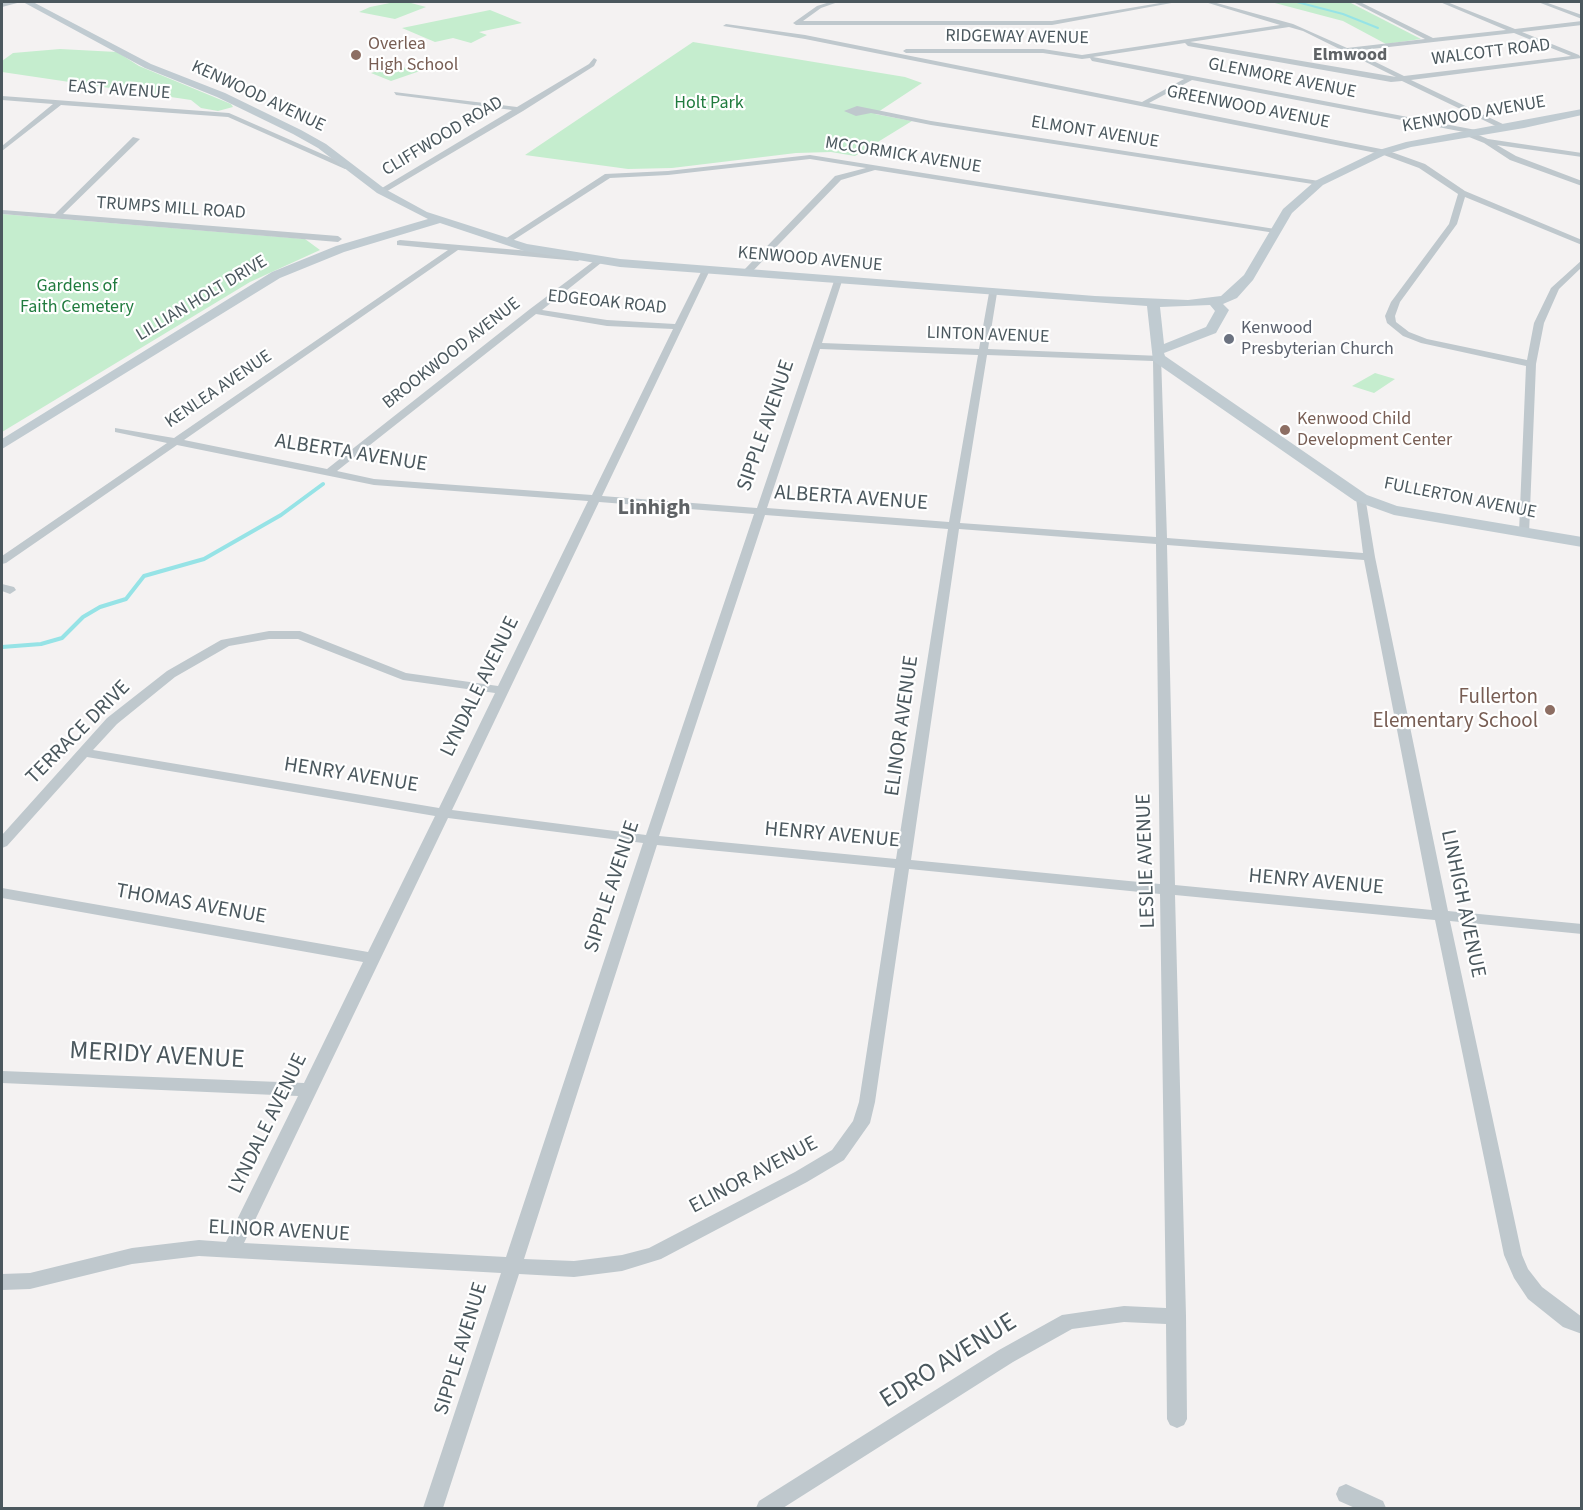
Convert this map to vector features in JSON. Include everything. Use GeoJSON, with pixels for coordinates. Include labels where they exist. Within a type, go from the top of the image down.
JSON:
{"type":"FeatureCollection","features":[{"type":"Feature","properties":{"kind":"main road","name":"KENWOOD AVENUE"},"geometry":{"type":"LineString","coordinates":[[27,2],[148,66],[256,112],[322,146],[381,191],[438,220],[506,241],[598,261],[993,293],[1153,303],[1214,302],[1228,298],[1243,285],[1287,211],[1319,183],[1383,152],[1428,139],[1504,128],[1581,112]]}},
{"type":"Feature","properties":{"kind":"main road","name":"LILLIAN HOLT DRIVE"},"geometry":{"type":"LineString","coordinates":[[2,445],[286,270],[340,249],[438,220]]}},
{"type":"Feature","properties":{"kind":"main road"},"geometry":{"type":"LineString","coordinates":[[1158,355],[1211,330],[1222,310],[1214,302]]}},
{"type":"Feature","properties":{"kind":"main road","name":"LESLIE AVENUE"},"geometry":{"type":"LineString","coordinates":[[1153,303],[1158,355]]}},
{"type":"Feature","properties":{"kind":"main road","name":"FULLERTON AVENUE"},"geometry":{"type":"LineString","coordinates":[[1158,355],[1361,498],[1394,510],[1581,542]]}},
{"type":"Feature","properties":{"kind":"street"},"geometry":{"type":"LineString","coordinates":[[2,5],[18,2]]}},
{"type":"Feature","properties":{"kind":"street"},"geometry":{"type":"LineString","coordinates":[[783,33],[819,7],[835,2]]}},
{"type":"Feature","properties":{"kind":"street"},"geometry":{"type":"LineString","coordinates":[[796,23],[1042,23],[1074,20],[1174,2]]}},
{"type":"Feature","properties":{"kind":"street"},"geometry":{"type":"LineString","coordinates":[[1208,2],[1291,25],[1504,128]]}},
{"type":"Feature","properties":{"kind":"street"},"geometry":{"type":"LineString","coordinates":[[1357,2],[1433,41]]}},
{"type":"Feature","properties":{"kind":"street"},"geometry":{"type":"LineString","coordinates":[[1443,2],[1580,58]]}},
{"type":"Feature","properties":{"kind":"street"},"geometry":{"type":"LineString","coordinates":[[1541,2],[1581,17]]}},
{"type":"Feature","properties":{"kind":"street"},"geometry":{"type":"LineString","coordinates":[[1347,51],[1581,22]]}},
{"type":"Feature","properties":{"kind":"street","name":"RIDGEWAY AVENUE"},"geometry":{"type":"LineString","coordinates":[[885,53],[1043,51],[1082,57],[1291,25]]}},
{"type":"Feature","properties":{"kind":"street","name":"GREENWOOD AVENUE"},"geometry":{"type":"LineString","coordinates":[[726,26],[783,33],[1383,152],[1422,166],[1462,193],[1581,243]]}},
{"type":"Feature","properties":{"kind":"street","name":"WALCOTT ROAD"},"geometry":{"type":"LineString","coordinates":[[1177,42],[1388,80],[1580,58]]}},
{"type":"Feature","properties":{"kind":"street","name":"GLENMORE AVENUE"},"geometry":{"type":"LineString","coordinates":[[1082,57],[1472,132],[1487,141]]}},
{"type":"Feature","properties":{"kind":"street","name":"CLIFFWOOD ROAD"},"geometry":{"type":"LineString","coordinates":[[381,191],[592,65],[594,60]]}},
{"type":"Feature","properties":{"kind":"street"},"geometry":{"type":"LineString","coordinates":[[1143,104],[1192,77]]}},
{"type":"Feature","properties":{"kind":"street"},"geometry":{"type":"LineString","coordinates":[[396,93],[520,109]]}},
{"type":"Feature","properties":{"kind":"street","name":"EAST AVENUE"},"geometry":{"type":"LineString","coordinates":[[2,98],[187,110],[235,117],[348,167]]}},
{"type":"Feature","properties":{"kind":"street"},"geometry":{"type":"LineString","coordinates":[[2,149],[60,102]]}},
{"type":"Feature","properties":{"kind":"street","name":"ELMONT AVENUE"},"geometry":{"type":"LineString","coordinates":[[866,110],[932,123],[1319,183]]}},
{"type":"Feature","properties":{"kind":"street","name":"EAST AVENUE"},"geometry":{"type":"LineString","coordinates":[[235,117],[256,112]]}},
{"type":"Feature","properties":{"kind":"street"},"geometry":{"type":"LineString","coordinates":[[56,217],[136,139]]}},
{"type":"Feature","properties":{"kind":"street"},"geometry":{"type":"LineString","coordinates":[[1487,141],[1581,155]]}},
{"type":"Feature","properties":{"kind":"street"},"geometry":{"type":"LineString","coordinates":[[1487,141],[1513,158],[1581,184]]}},
{"type":"Feature","properties":{"kind":"street","name":"MCCORMICK AVENUE"},"geometry":{"type":"LineString","coordinates":[[506,241],[612,175],[668,173],[810,157],[1275,231]]}},
{"type":"Feature","properties":{"kind":"street"},"geometry":{"type":"LineString","coordinates":[[746,273],[840,176],[883,167]]}},
{"type":"Feature","properties":{"kind":"street"},"geometry":{"type":"LineString","coordinates":[[1462,193],[1453,224],[1396,302],[1390,316],[1392,323],[1406,334],[1424,341],[1531,364]]}},
{"type":"Feature","properties":{"kind":"street","name":"TRUMPS MILL ROAD"},"geometry":{"type":"LineString","coordinates":[[2,212],[338,239]]}},
{"type":"Feature","properties":{"kind":"street"},"geometry":{"type":"LineString","coordinates":[[400,243],[578,258]]}},
{"type":"Feature","properties":{"kind":"street","name":"KENLEA AVENUE"},"geometry":{"type":"LineString","coordinates":[[2,561],[456,248]]}},
{"type":"Feature","properties":{"kind":"street","name":"BROOKWOOD AVENUE"},"geometry":{"type":"LineString","coordinates":[[327,474],[598,261]]}},
{"type":"Feature","properties":{"kind":"street"},"geometry":{"type":"LineString","coordinates":[[1525,532],[1531,364],[1539,323],[1549,297],[1581,262]]}},
{"type":"Feature","properties":{"kind":"street","name":"LYNDALE AVENUE"},"geometry":{"type":"LineString","coordinates":[[231,1251],[706,270]]}},
{"type":"Feature","properties":{"kind":"street","name":"SIPPLE AVENUE"},"geometry":{"type":"LineString","coordinates":[[433,1509],[511,1264],[759,512],[838,281]]}},
{"type":"Feature","properties":{"kind":"street","name":"ELINOR AVENUE"},"geometry":{"type":"LineString","coordinates":[[2,1282],[30,1281],[155,1252],[200,1248],[574,1269],[622,1263],[654,1254],[801,1178],[838,1155],[861,1123],[867,1102],[954,526],[993,293]]}},
{"type":"Feature","properties":{"kind":"street","name":"EDGEOAK ROAD"},"geometry":{"type":"LineString","coordinates":[[533,312],[599,322],[678,327]]}},
{"type":"Feature","properties":{"kind":"street","name":"LINTON AVENUE"},"geometry":{"type":"LineString","coordinates":[[816,346],[1158,355]]}},
{"type":"Feature","properties":{"kind":"street","name":"LESLIE AVENUE"},"geometry":{"type":"LineString","coordinates":[[1158,355],[1177,1419]]}},
{"type":"Feature","properties":{"kind":"street","name":"ALBERTA AVENUE"},"geometry":{"type":"LineString","coordinates":[[119,430],[327,474],[392,484],[1369,557]]}},
{"type":"Feature","properties":{"kind":"street","name":"LINHIGH AVENUE"},"geometry":{"type":"LineString","coordinates":[[1361,498],[1369,557],[1513,1255],[1521,1273],[1535,1293],[1570,1322],[1581,1326]]}},
{"type":"Feature","properties":{"kind":"street","name":"TERRACE DRIVE"},"geometry":{"type":"LineString","coordinates":[[2,843],[112,721],[162,680],[211,649],[239,639],[269,635],[300,635],[403,676],[502,690]]}},
{"type":"Feature","properties":{"kind":"street","name":"HENRY AVENUE"},"geometry":{"type":"LineString","coordinates":[[82,752],[443,813],[651,840],[1581,929]]}},
{"type":"Feature","properties":{"kind":"street","name":"THOMAS AVENUE"},"geometry":{"type":"LineString","coordinates":[[2,893],[373,958]]}},
{"type":"Feature","properties":{"kind":"street","name":"MERIDY AVENUE"},"geometry":{"type":"LineString","coordinates":[[2,1077],[309,1090]]}},
{"type":"Feature","properties":{"kind":"street","name":"EDRO AVENUE"},"geometry":{"type":"LineString","coordinates":[[766,1509],[1006,1356],[1069,1321],[1124,1314],[1176,1316]]}},
{"type":"Feature","properties":{"kind":"street"},"geometry":{"type":"LineString","coordinates":[[1346,1494],[1376,1509]]}},
{"type":"Feature","properties":{"kind":"green space"},"geometry":{"type":"Polygon","coordinates":[[[1271,2],[1349,2],[1421,39],[1386,44],[1343,21],[1271,2]]]}},
{"type":"Feature","properties":{"kind":"green space"},"geometry":{"type":"Polygon","coordinates":[[[390,3],[411,3],[426,7],[395,19],[359,12],[390,3]]]}},
{"type":"Feature","properties":{"kind":"green space"},"geometry":{"type":"Polygon","coordinates":[[[490,10],[522,23],[479,32],[487,35],[471,43],[453,38],[435,42],[402,28],[490,10]]]}},
{"type":"Feature","properties":{"kind":"green space","name":"Holt Park"},"geometry":{"type":"Polygon","coordinates":[[[693,42],[905,77],[922,83],[875,114],[912,121],[855,156],[831,152],[796,153],[672,168],[628,169],[525,155],[693,42]]]}},
{"type":"Feature","properties":{"kind":"green space"},"geometry":{"type":"Polygon","coordinates":[[[60,49],[117,52],[139,66],[231,104],[233,107],[218,111],[201,108],[191,100],[2,72],[2,61],[13,53],[60,49]]]}},
{"type":"Feature","properties":{"kind":"green space"},"geometry":{"type":"Polygon","coordinates":[[[392,67],[412,68],[420,71],[391,81],[371,73],[392,67]]]}},
{"type":"Feature","properties":{"kind":"green space","name":"Gardens of Faith Cemetery"},"geometry":{"type":"Polygon","coordinates":[[[2,214],[305,239],[320,250],[250,282],[2,432],[2,214]]]}},
{"type":"Feature","properties":{"kind":"green space"},"geometry":{"type":"Polygon","coordinates":[[[1375,373],[1395,379],[1374,393],[1352,386],[1375,373]]]}},
{"type":"Feature","properties":{"kind":"waterway"},"geometry":{"type":"LineString","coordinates":[[1297,2],[1343,14],[1378,28]]}},
{"type":"Feature","properties":{"kind":"waterway"},"geometry":{"type":"LineString","coordinates":[[2,647],[41,644],[62,638],[83,617],[100,607],[126,599],[144,576],[204,559],[281,515],[323,484]]}},
{"type":"Feature","properties":{"kind":"place","name":"Overlea High School"},"geometry":{"type":"Point","coordinates":[356,55]}},
{"type":"Feature","properties":{"kind":"place","name":"Kenwood Presbyterian Church"},"geometry":{"type":"Point","coordinates":[1229,339]}},
{"type":"Feature","properties":{"kind":"place","name":"Kenwood Child Development Center"},"geometry":{"type":"Point","coordinates":[1285,430]}},
{"type":"Feature","properties":{"kind":"place","name":"Fullerton Elementary School"},"geometry":{"type":"Point","coordinates":[1550,710]}},
{"type":"Feature","properties":{"kind":"district","name":"Elmwood"},"geometry":{"type":"Point","coordinates":[1350,56]}},
{"type":"Feature","properties":{"kind":"district","name":"Linhigh"},"geometry":{"type":"Point","coordinates":[654,509]}}]}
